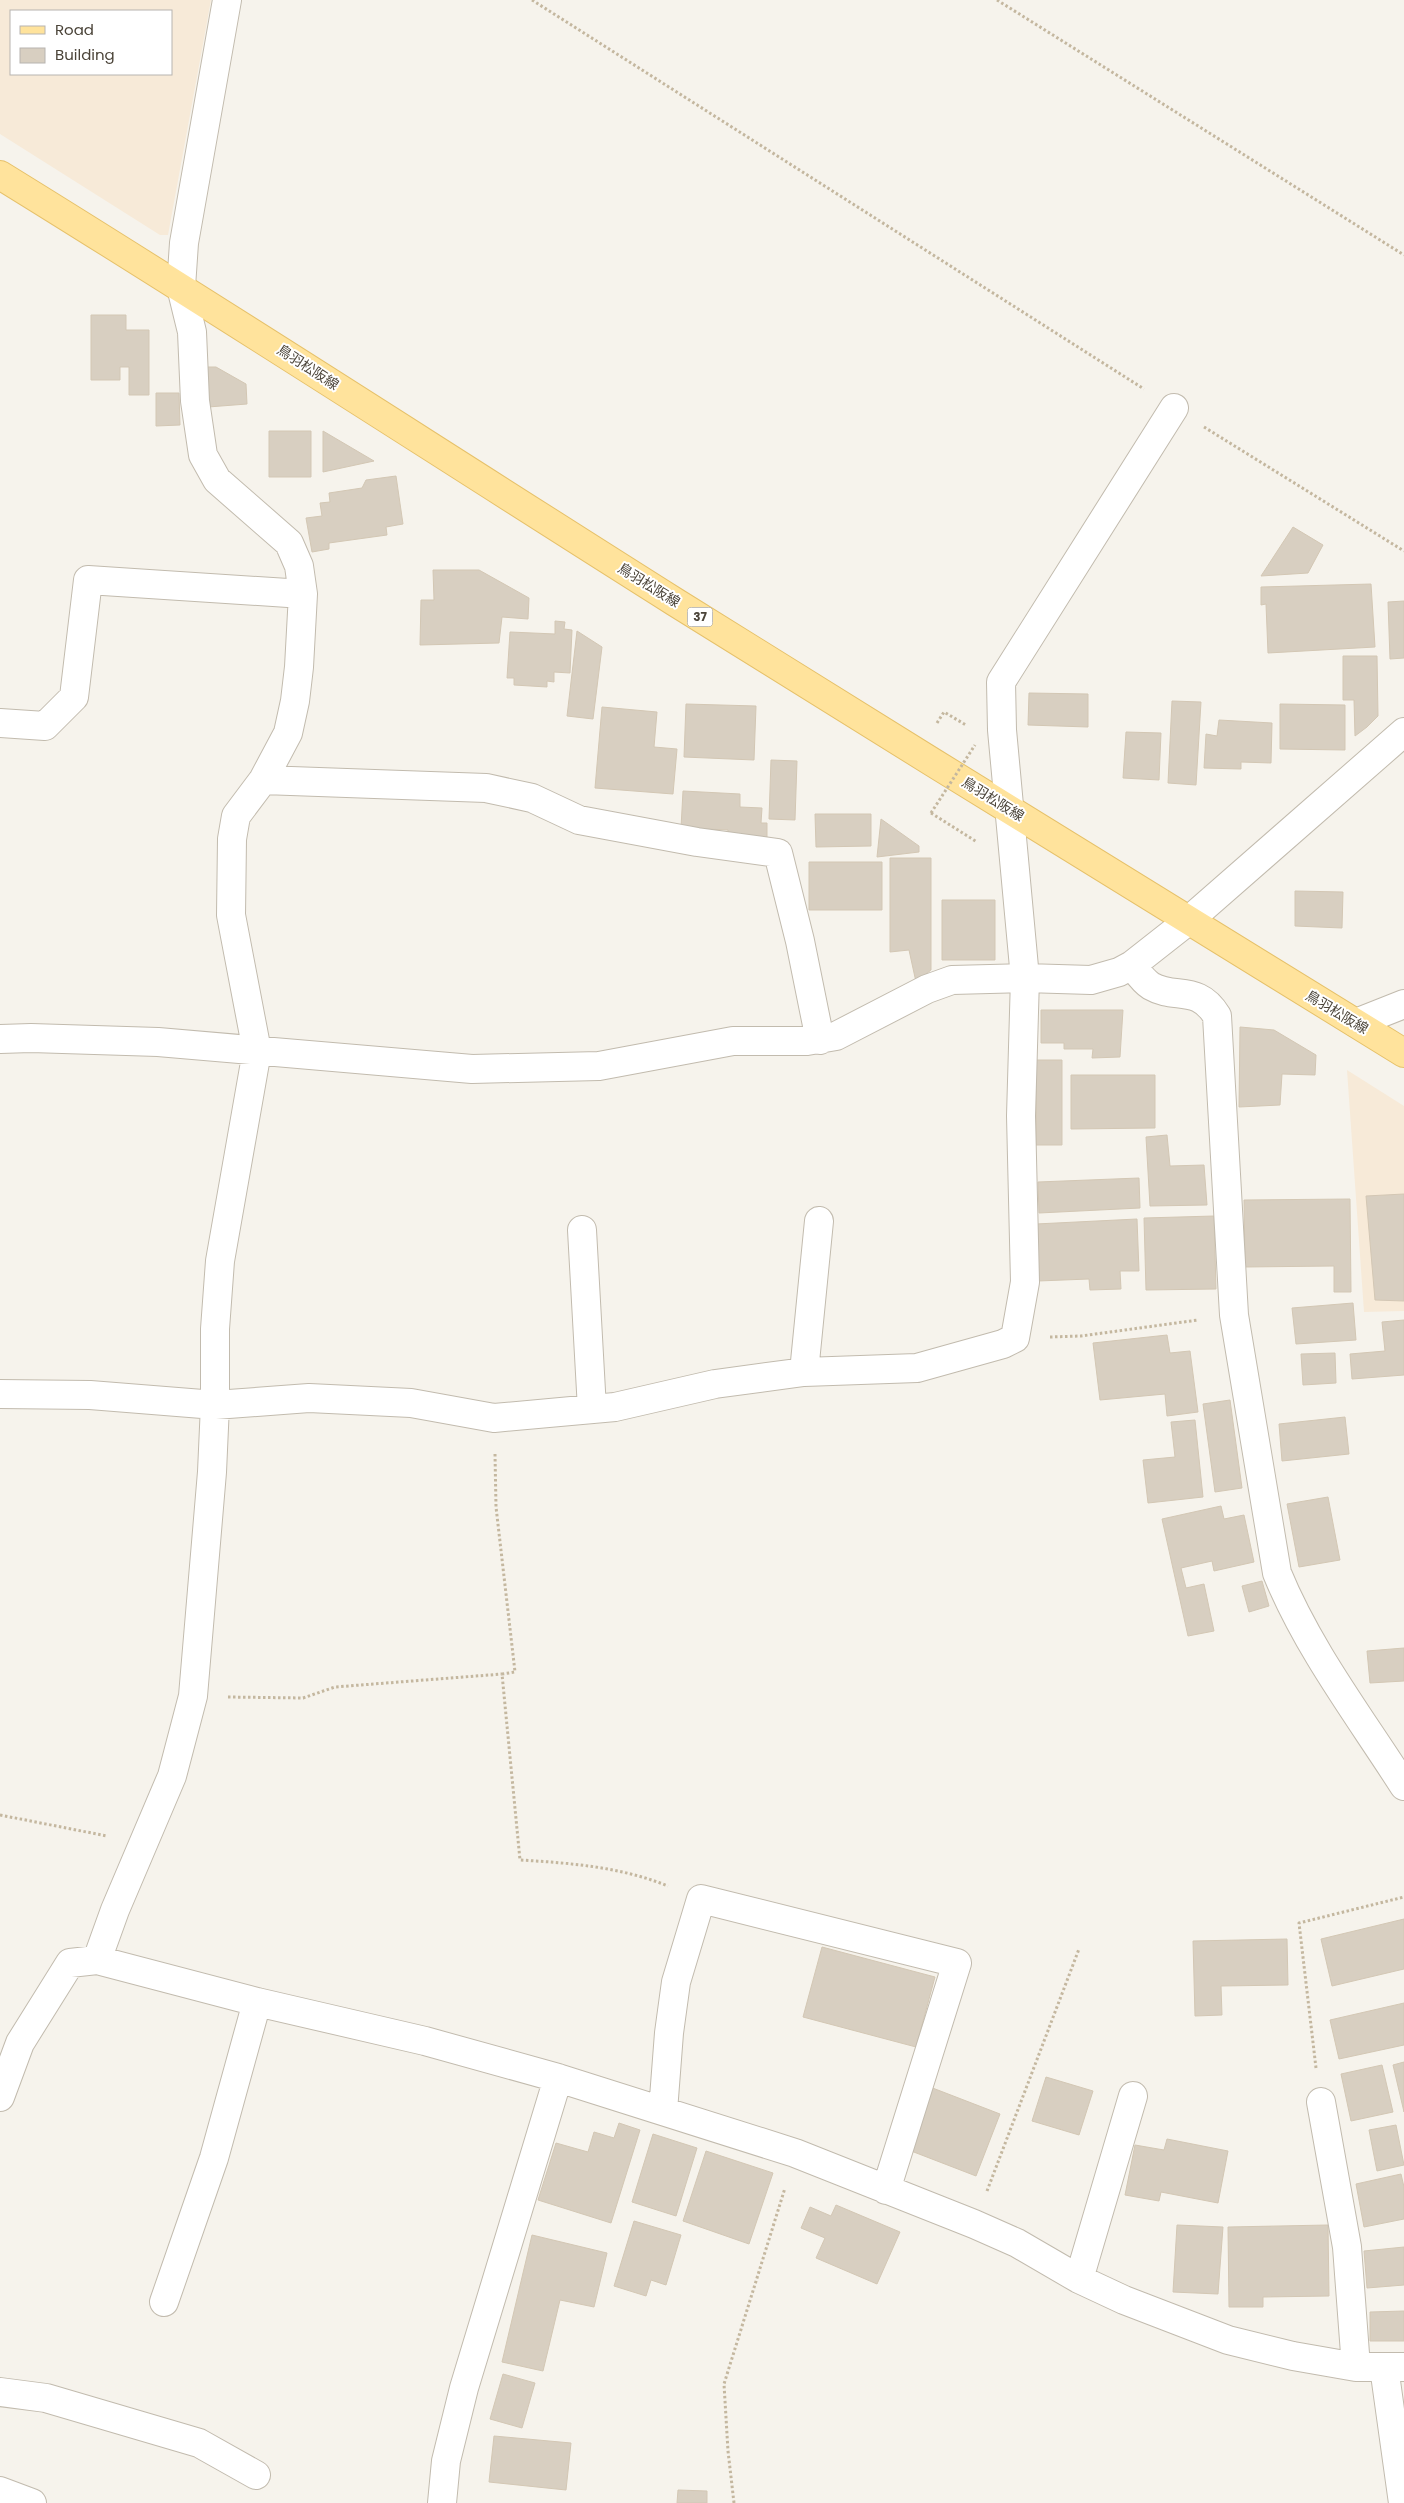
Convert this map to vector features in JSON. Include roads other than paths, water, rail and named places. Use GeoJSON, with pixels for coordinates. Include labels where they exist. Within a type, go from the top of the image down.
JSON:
{"type":"FeatureCollection","features":[{"type":"Feature","properties":{"kind":"main road","name":"鳥羽松阪線"},"geometry":{"type":"LineString","coordinates":[[0,174],[182,287],[673,600],[1188,922],[1404,1053]]}},
{"type":"Feature","properties":{"kind":"street"},"geometry":{"type":"LineString","coordinates":[[97,1960],[115,1910],[172,1776],[193,1696],[206,1563],[215,1405],[215,1329],[220,1261],[257,1051],[231,915],[232,839],[236,816],[263,780],[288,733],[295,701],[302,594],[299,566],[289,543],[216,480],[203,455],[194,384],[192,332],[182,287],[184,243],[226,0]]}},
{"type":"Feature","properties":{"kind":"street"},"geometry":{"type":"LineString","coordinates":[[0,1394],[90,1395],[215,1405],[328,1399],[411,1403],[494,1418],[615,1407],[715,1384],[804,1372],[917,1368],[1003,1344],[1015,1338],[1025,1282],[1021,1116],[1025,978],[1002,730],[1001,682],[1174,408]]}},
{"type":"Feature","properties":{"kind":"street"},"geometry":{"type":"LineString","coordinates":[[0,723],[45,726],[74,697],[88,580],[302,594]]}},
{"type":"Feature","properties":{"kind":"street"},"geometry":{"type":"LineString","coordinates":[[0,1039],[31,1038],[158,1042],[472,1069],[599,1066],[733,1041],[820,1040],[836,1036],[938,984],[952,980],[1025,978],[1091,980],[1119,972],[1132,965],[1188,922],[1404,732]]}},
{"type":"Feature","properties":{"kind":"street"},"geometry":{"type":"LineString","coordinates":[[263,780],[486,788],[532,798],[579,820],[697,842],[778,853],[800,941],[820,1040]]}},
{"type":"Feature","properties":{"kind":"street"},"geometry":{"type":"LineString","coordinates":[[1132,965],[1152,986],[1191,995],[1203,1000],[1216,1016],[1234,1315],[1277,1573],[1290,1604],[1309,1636],[1404,1786]]}},
{"type":"Feature","properties":{"kind":"street"},"geometry":{"type":"LineString","coordinates":[[1356,1023],[1404,1004]]}},
{"type":"Feature","properties":{"kind":"street"},"geometry":{"type":"LineString","coordinates":[[804,1372],[819,1221]]}},
{"type":"Feature","properties":{"kind":"street"},"geometry":{"type":"LineString","coordinates":[[582,1230],[592,1409]]}},
{"type":"Feature","properties":{"kind":"street"},"geometry":{"type":"LineString","coordinates":[[663,2111],[669,2033],[676,1982],[701,1899],[957,1963],[886,2190]]}},
{"type":"Feature","properties":{"kind":"street"},"geometry":{"type":"LineString","coordinates":[[0,2097],[20,2044],[70,1963],[97,1960],[257,2002],[425,2041],[558,2078],[795,2154],[974,2224],[1017,2243],[1079,2279],[1124,2300],[1228,2340],[1293,2356],[1356,2367],[1394,2367],[1402,2503]]}},
{"type":"Feature","properties":{"kind":"street"},"geometry":{"type":"LineString","coordinates":[[164,2302],[214,2158],[257,2002]]}},
{"type":"Feature","properties":{"kind":"street"},"geometry":{"type":"LineString","coordinates":[[442,2503],[446,2461],[464,2388],[558,2078]]}},
{"type":"Feature","properties":{"kind":"street"},"geometry":{"type":"LineString","coordinates":[[1079,2279],[1133,2096]]}},
{"type":"Feature","properties":{"kind":"street"},"geometry":{"type":"LineString","coordinates":[[1321,2102],[1347,2247],[1356,2367]]}},
{"type":"Feature","properties":{"kind":"street"},"geometry":{"type":"LineString","coordinates":[[0,2392],[46,2398],[199,2443],[256,2475]]}},
{"type":"Feature","properties":{"kind":"street"},"geometry":{"type":"LineString","coordinates":[[0,2491],[32,2503]]}}]}
